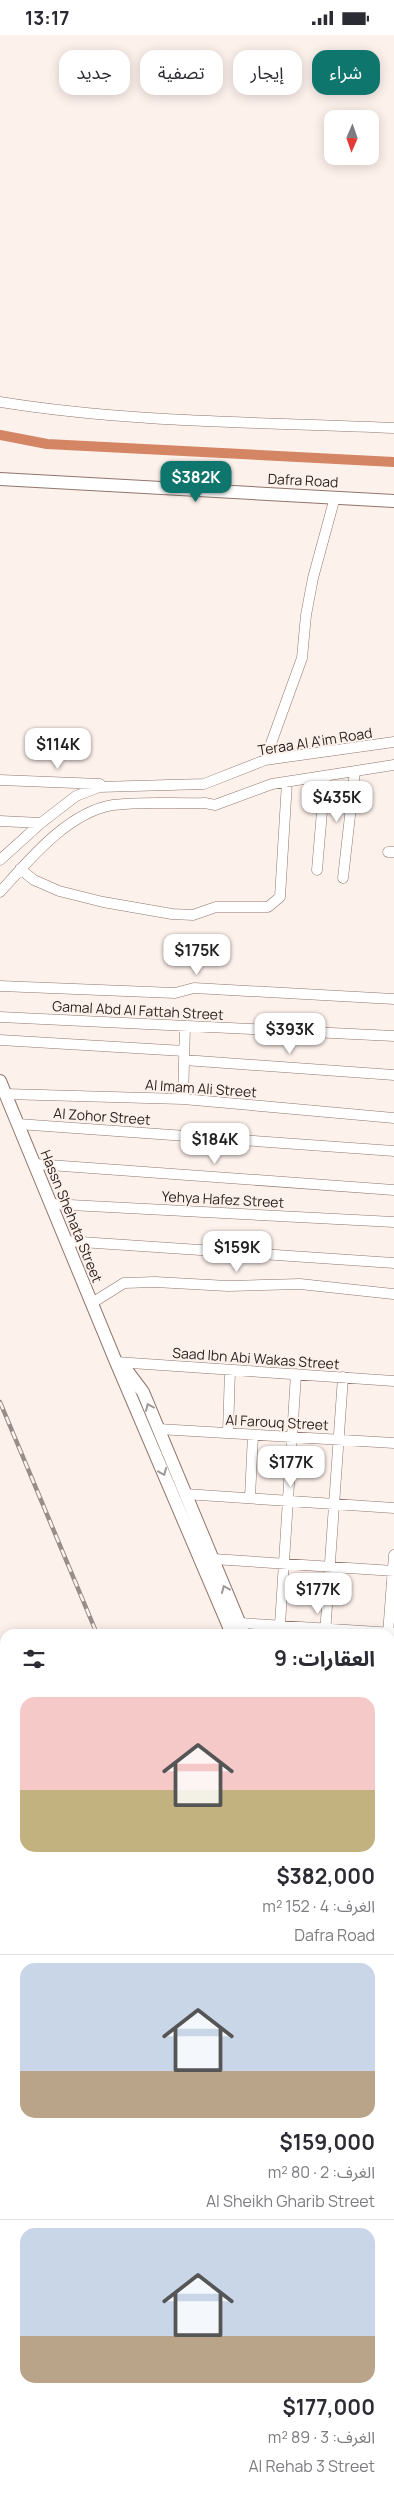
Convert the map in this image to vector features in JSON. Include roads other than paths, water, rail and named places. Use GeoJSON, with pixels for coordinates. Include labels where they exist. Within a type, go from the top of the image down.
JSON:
{"type":"FeatureCollection","features":[{"type":"Feature","properties":{"kind":"main road","name":"Dafra Road"},"geometry":{"type":"LineString","coordinates":[[0,479],[394,501]]}},
{"type":"Feature","properties":{"kind":"main road","name":"Hassn Shehata Street"},"geometry":{"type":"LineString","coordinates":[[0,1081],[116,1362],[230,1629]]}},
{"type":"Feature","properties":{"kind":"main road","name":"Hassn Shehata Street"},"geometry":{"type":"LineString","coordinates":[[116,1362],[138,1383],[242,1629]]}},
{"type":"Feature","properties":{"kind":"street"},"geometry":{"type":"LineString","coordinates":[[0,402],[38,408],[157,419],[394,428]]}},
{"type":"Feature","properties":{"kind":"street"},"geometry":{"type":"LineString","coordinates":[[265,760],[302,658],[306,615],[313,578],[335,497]]}},
{"type":"Feature","properties":{"kind":"street","name":"Teraa Al A'im Road"},"geometry":{"type":"LineString","coordinates":[[0,860],[41,823],[76,796],[100,787],[116,785],[204,784],[265,760],[394,742]]}},
{"type":"Feature","properties":{"kind":"street"},"geometry":{"type":"LineString","coordinates":[[0,892],[49,840],[81,817],[105,807],[205,803],[215,805],[272,784],[394,765]]}},
{"type":"Feature","properties":{"kind":"street"},"geometry":{"type":"LineString","coordinates":[[343,878],[355,771]]}},
{"type":"Feature","properties":{"kind":"street"},"geometry":{"type":"LineString","coordinates":[[317,870],[325,775]]}},
{"type":"Feature","properties":{"kind":"street"},"geometry":{"type":"LineString","coordinates":[[0,780],[116,785]]}},
{"type":"Feature","properties":{"kind":"street"},"geometry":{"type":"LineString","coordinates":[[20,869],[34,880],[59,891],[103,903],[172,915],[193,915],[216,907],[268,907],[280,897],[287,782]]}},
{"type":"Feature","properties":{"kind":"street"},"geometry":{"type":"LineString","coordinates":[[0,821],[41,823]]}},
{"type":"Feature","properties":{"kind":"street"},"geometry":{"type":"LineString","coordinates":[[0,986],[176,993],[194,988],[394,999]]}},
{"type":"Feature","properties":{"kind":"street","name":"Gamal Abd Al Fattah Street"},"geometry":{"type":"LineString","coordinates":[[0,1017],[394,1036]]}},
{"type":"Feature","properties":{"kind":"street"},"geometry":{"type":"LineString","coordinates":[[183,1099],[185,1026]]}},
{"type":"Feature","properties":{"kind":"street"},"geometry":{"type":"LineString","coordinates":[[0,1040],[394,1075]]}},
{"type":"Feature","properties":{"kind":"street","name":"Al Imam Ali Street"},"geometry":{"type":"LineString","coordinates":[[5,1094],[183,1099],[394,1118]]}},
{"type":"Feature","properties":{"kind":"street","name":"Al Zohor Street"},"geometry":{"type":"LineString","coordinates":[[18,1124],[394,1151]]}},
{"type":"Feature","properties":{"kind":"street"},"geometry":{"type":"LineString","coordinates":[[35,1164],[394,1190]]}},
{"type":"Feature","properties":{"kind":"street","name":"Yehya Hafez Street"},"geometry":{"type":"LineString","coordinates":[[51,1204],[394,1222]]}},
{"type":"Feature","properties":{"kind":"street"},"geometry":{"type":"LineString","coordinates":[[66,1241],[394,1263]]}},
{"type":"Feature","properties":{"kind":"street"},"geometry":{"type":"LineString","coordinates":[[92,1303],[124,1283],[155,1282],[228,1286],[300,1284],[393,1293]]}},
{"type":"Feature","properties":{"kind":"street","name":"Saad Ibn Abi Wakas Street"},"geometry":{"type":"LineString","coordinates":[[116,1362],[394,1381]]}},
{"type":"Feature","properties":{"kind":"street"},"geometry":{"type":"LineString","coordinates":[[228,1433],[230,1370]]}},
{"type":"Feature","properties":{"kind":"street"},"geometry":{"type":"LineString","coordinates":[[280,1625],[296,1374]]}},
{"type":"Feature","properties":{"kind":"street"},"geometry":{"type":"LineString","coordinates":[[325,1629],[343,1377]]}},
{"type":"Feature","properties":{"kind":"street","name":"Al Farouq Street"},"geometry":{"type":"LineString","coordinates":[[158,1429],[394,1443]]}},
{"type":"Feature","properties":{"kind":"street"},"geometry":{"type":"LineString","coordinates":[[250,1497],[253,1435]]}},
{"type":"Feature","properties":{"kind":"street"},"geometry":{"type":"LineString","coordinates":[[185,1494],[394,1508]]}},
{"type":"Feature","properties":{"kind":"street"},"geometry":{"type":"LineString","coordinates":[[390,1629],[394,1555]]}},
{"type":"Feature","properties":{"kind":"street"},"geometry":{"type":"LineString","coordinates":[[213,1559],[393,1571]]}},
{"type":"Feature","properties":{"kind":"street"},"geometry":{"type":"LineString","coordinates":[[242,1629],[280,1625],[310,1629]]}},
{"type":"Feature","properties":{"kind":"waterway"},"geometry":{"type":"LineString","coordinates":[[0,435],[47,444],[394,462]]}},
{"type":"Feature","properties":{"kind":"railway"},"geometry":{"type":"LineString","coordinates":[[0,1402],[95,1629]]}}]}
